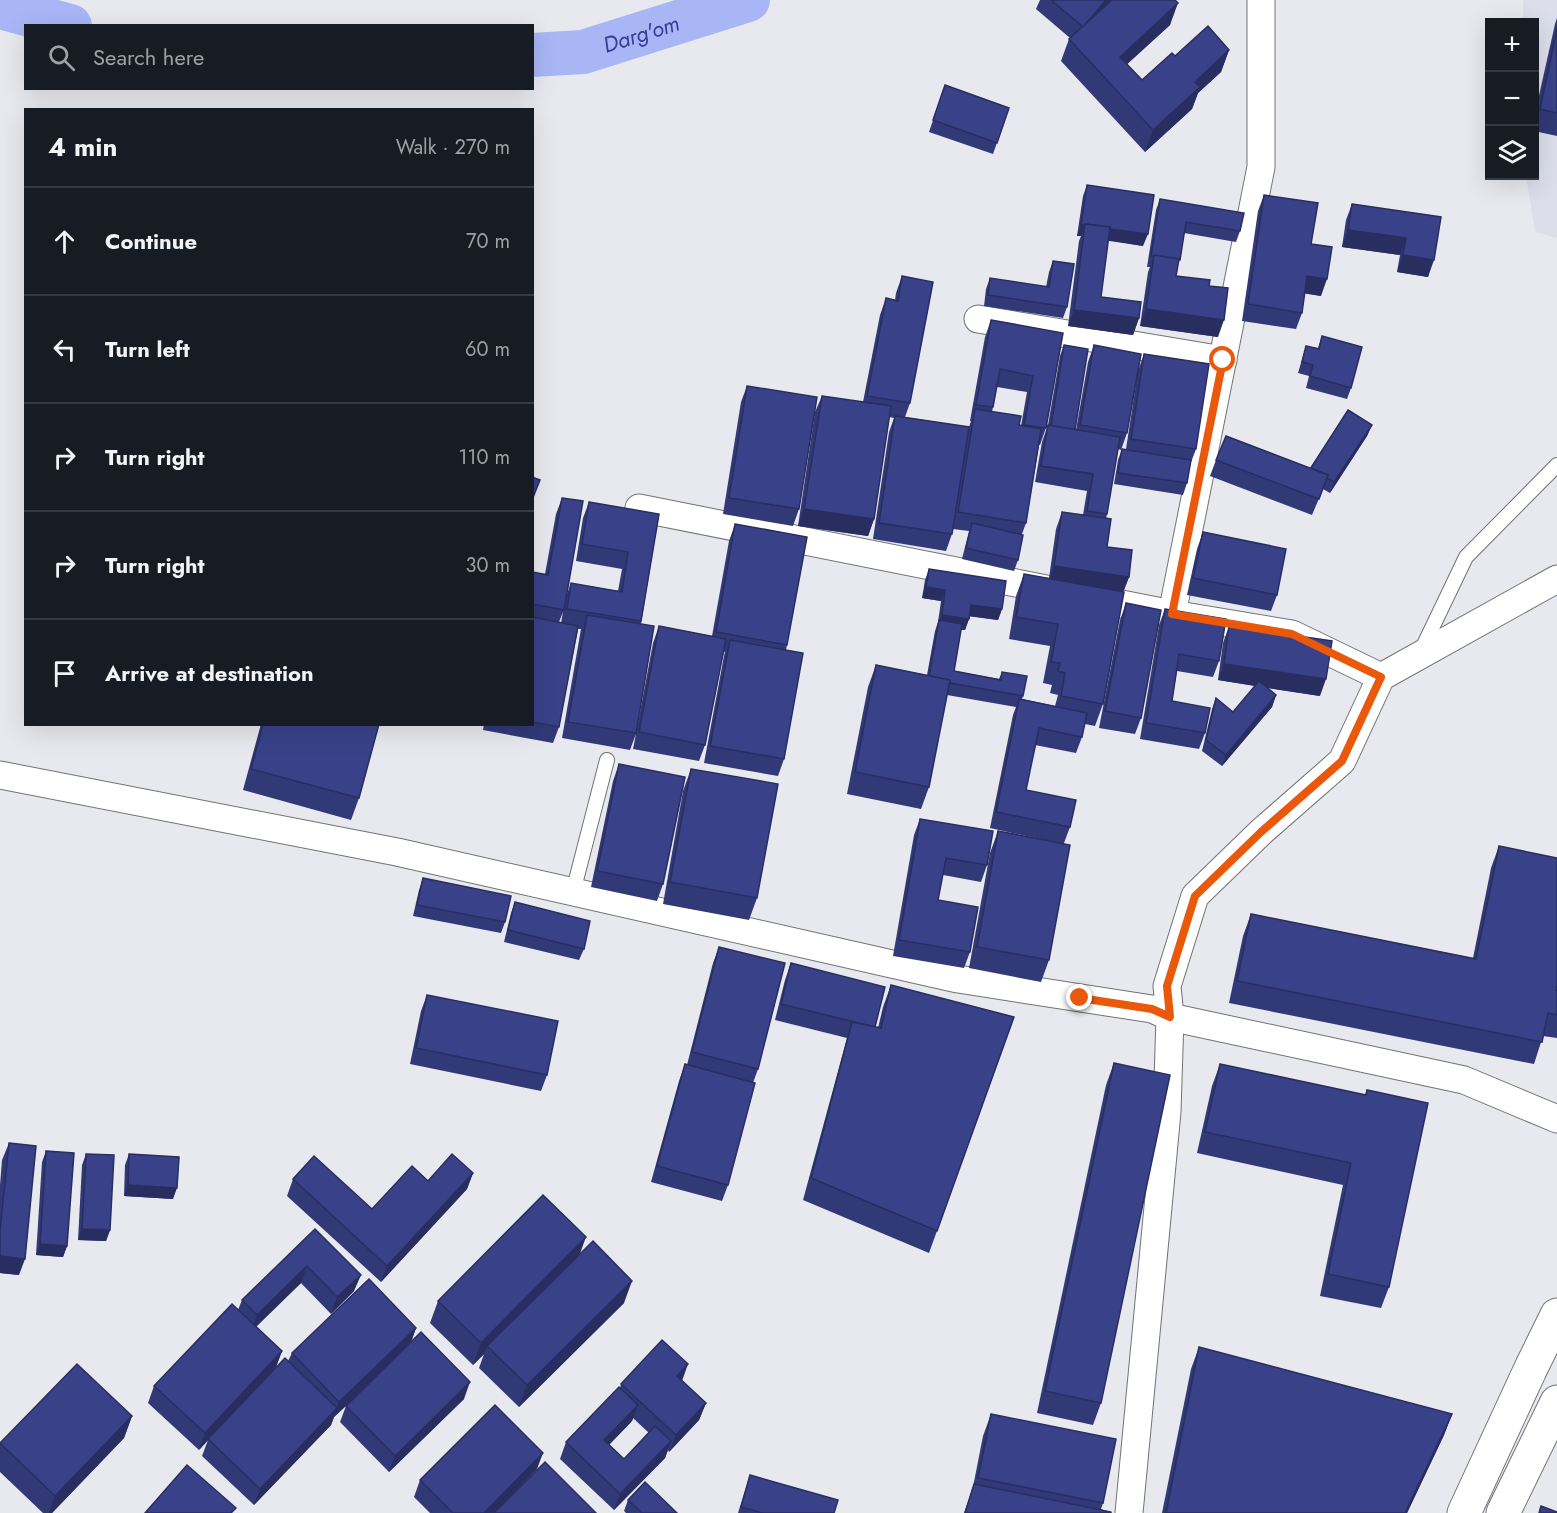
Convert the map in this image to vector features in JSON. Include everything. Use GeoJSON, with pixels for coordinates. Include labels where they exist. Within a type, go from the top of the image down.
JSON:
{"type":"FeatureCollection","features":[{"type":"Feature","properties":{"kind":"main road"},"geometry":{"type":"LineString","coordinates":[[1464,1513],[1530,1368],[1557,1315]]}},
{"type":"Feature","properties":{"kind":"main road"},"geometry":{"type":"LineString","coordinates":[[1503,1513],[1557,1402]]}},
{"type":"Feature","properties":{"kind":"street"},"geometry":{"type":"LineString","coordinates":[[1172,614],[1261,167],[1261,0]]}},
{"type":"Feature","properties":{"kind":"street"},"geometry":{"type":"LineString","coordinates":[[978,319],[1223,360]]}},
{"type":"Feature","properties":{"kind":"street"},"geometry":{"type":"LineString","coordinates":[[639,508],[1172,614],[1292,634],[1381,677]]}},
{"type":"Feature","properties":{"kind":"street"},"geometry":{"type":"LineString","coordinates":[[1129,1513],[1167,1112],[1170,1017],[1167,986],[1195,896],[1261,832],[1342,761],[1381,677],[1557,579]]}},
{"type":"Feature","properties":{"kind":"street"},"geometry":{"type":"LineString","coordinates":[[0,775],[398,852],[958,979],[1152,1009],[1170,1017],[1464,1080],[1557,1119]]}},
{"type":"Feature","properties":{"kind":"lane"},"geometry":{"type":"LineString","coordinates":[[1419,656],[1466,557],[1557,465]]}},
{"type":"Feature","properties":{"kind":"lane"},"geometry":{"type":"LineString","coordinates":[[573,892],[607,760]]}},
{"type":"Feature","properties":{"kind":"shaded area"},"geometry":{"type":"Polygon","coordinates":[[[1523,0],[1557,0],[1557,238],[1535,232],[1527,180],[1539,180],[1539,18],[1523,18],[1523,0]]]}},
{"type":"Feature","properties":{"kind":"building"},"geometry":{"type":"Polygon","coordinates":[[[1051,0],[1106,0],[1083,27],[1051,0]]]}},
{"type":"Feature","properties":{"kind":"building"},"geometry":{"type":"Polygon","coordinates":[[[1112,0],[1175,0],[1178,3],[1120,57],[1142,80],[1172,53],[1175,56],[1208,26],[1229,50],[1195,82],[1200,87],[1153,130],[1069,39],[1112,0]]]}},
{"type":"Feature","properties":{"kind":"building"},"geometry":{"type":"Polygon","coordinates":[[[1557,29],[1557,113],[1540,109],[1557,29]]]}},
{"type":"Feature","properties":{"kind":"building"},"geometry":{"type":"Polygon","coordinates":[[[945,85],[1009,108],[997,143],[933,120],[945,85]]]}},
{"type":"Feature","properties":{"kind":"building"},"geometry":{"type":"Polygon","coordinates":[[[1087,185],[1154,195],[1148,234],[1110,229],[1110,227],[1081,225],[1087,185]]]}},
{"type":"Feature","properties":{"kind":"building"},"geometry":{"type":"Polygon","coordinates":[[[1264,195],[1318,203],[1311,244],[1332,247],[1327,279],[1307,276],[1302,313],[1248,304],[1264,195]]]}},
{"type":"Feature","properties":{"kind":"building"},"geometry":{"type":"Polygon","coordinates":[[[1160,199],[1244,213],[1240,231],[1186,222],[1180,260],[1151,256],[1160,199]]]}},
{"type":"Feature","properties":{"kind":"building"},"geometry":{"type":"Polygon","coordinates":[[[1352,204],[1441,217],[1434,260],[1403,255],[1406,238],[1348,230],[1352,204]]]}},
{"type":"Feature","properties":{"kind":"building"},"geometry":{"type":"Polygon","coordinates":[[[1085,224],[1110,227],[1101,297],[1141,302],[1139,318],[1074,310],[1085,224]]]}},
{"type":"Feature","properties":{"kind":"building"},"geometry":{"type":"Polygon","coordinates":[[[1154,255],[1179,259],[1176,276],[1210,280],[1209,286],[1228,288],[1224,320],[1146,309],[1154,255]]]}},
{"type":"Feature","properties":{"kind":"building"},"geometry":{"type":"Polygon","coordinates":[[[1053,261],[1074,264],[1067,307],[988,295],[990,278],[1049,287],[1053,261]]]}},
{"type":"Feature","properties":{"kind":"building"},"geometry":{"type":"Polygon","coordinates":[[[902,276],[933,282],[910,403],[867,396],[886,298],[898,301],[902,276]]]}},
{"type":"Feature","properties":{"kind":"building"},"geometry":{"type":"Polygon","coordinates":[[[991,320],[1063,333],[1046,428],[1024,425],[1033,376],[1000,369],[993,407],[976,405],[991,320]]]}},
{"type":"Feature","properties":{"kind":"building"},"geometry":{"type":"Polygon","coordinates":[[[1322,336],[1362,347],[1351,388],[1310,376],[1313,365],[1302,362],[1306,346],[1319,349],[1322,336]]]}},
{"type":"Feature","properties":{"kind":"building"},"geometry":{"type":"Polygon","coordinates":[[[1064,345],[1088,349],[1075,430],[1051,426],[1064,345]]]}},
{"type":"Feature","properties":{"kind":"building"},"geometry":{"type":"Polygon","coordinates":[[[1094,345],[1141,354],[1127,433],[1080,425],[1094,345]]]}},
{"type":"Feature","properties":{"kind":"building"},"geometry":{"type":"Polygon","coordinates":[[[1144,354],[1209,364],[1196,449],[1131,439],[1144,354]]]}},
{"type":"Feature","properties":{"kind":"building"},"geometry":{"type":"Polygon","coordinates":[[[747,386],[817,397],[799,509],[729,498],[747,386]]]}},
{"type":"Feature","properties":{"kind":"building"},"geometry":{"type":"Polygon","coordinates":[[[822,396],[891,406],[874,519],[804,509],[822,396]]]}},
{"type":"Feature","properties":{"kind":"building"},"geometry":{"type":"Polygon","coordinates":[[[975,409],[1021,416],[1019,425],[1041,429],[1026,523],[958,512],[975,409]]]}},
{"type":"Feature","properties":{"kind":"building"},"geometry":{"type":"Polygon","coordinates":[[[1348,410],[1372,425],[1334,482],[1327,478],[1328,475],[1311,468],[1348,410]]]}},
{"type":"Feature","properties":{"kind":"building"},"geometry":{"type":"Polygon","coordinates":[[[895,416],[969,427],[952,534],[879,523],[895,416]]]}},
{"type":"Feature","properties":{"kind":"building"},"geometry":{"type":"Polygon","coordinates":[[[1048,425],[1120,437],[1107,514],[1087,511],[1093,474],[1041,466],[1048,425]]]}},
{"type":"Feature","properties":{"kind":"building"},"geometry":{"type":"Polygon","coordinates":[[[1226,436],[1328,475],[1319,499],[1216,460],[1226,436]]]}},
{"type":"Feature","properties":{"kind":"building"},"geometry":{"type":"Polygon","coordinates":[[[1122,449],[1191,460],[1187,483],[1118,473],[1122,449]]]}},
{"type":"Feature","properties":{"kind":"building"},"geometry":{"type":"Polygon","coordinates":[[[534,478],[540,480],[534,495],[534,478]]]}},
{"type":"Feature","properties":{"kind":"building"},"geometry":{"type":"Polygon","coordinates":[[[562,498],[583,501],[564,610],[534,604],[534,572],[548,575],[562,498]]]}},
{"type":"Feature","properties":{"kind":"building"},"geometry":{"type":"Polygon","coordinates":[[[589,502],[659,514],[641,621],[567,609],[571,583],[622,592],[628,552],[582,544],[589,502]]]}},
{"type":"Feature","properties":{"kind":"building"},"geometry":{"type":"Polygon","coordinates":[[[1062,512],[1111,519],[1107,547],[1132,550],[1129,577],[1054,566],[1062,512]]]}},
{"type":"Feature","properties":{"kind":"building"},"geometry":{"type":"Polygon","coordinates":[[[972,523],[1023,535],[1018,560],[966,548],[972,523]]]}},
{"type":"Feature","properties":{"kind":"building"},"geometry":{"type":"Polygon","coordinates":[[[735,524],[807,537],[787,645],[716,632],[735,524]]]}},
{"type":"Feature","properties":{"kind":"building"},"geometry":{"type":"Polygon","coordinates":[[[1203,532],[1286,549],[1277,595],[1193,578],[1203,532]]]}},
{"type":"Feature","properties":{"kind":"building"},"geometry":{"type":"Polygon","coordinates":[[[929,569],[1006,581],[1002,609],[971,605],[969,619],[942,615],[945,590],[926,587],[929,569]]]}},
{"type":"Feature","properties":{"kind":"building"},"geometry":{"type":"Polygon","coordinates":[[[1024,574],[1124,592],[1103,704],[1061,696],[1065,673],[1058,671],[1060,663],[1051,662],[1058,624],[1016,617],[1024,574]]]}},
{"type":"Feature","properties":{"kind":"building"},"geometry":{"type":"Polygon","coordinates":[[[1126,603],[1161,610],[1141,718],[1105,711],[1126,603]]]}},
{"type":"Feature","properties":{"kind":"building"},"geometry":{"type":"Polygon","coordinates":[[[1165,609],[1226,619],[1219,661],[1179,654],[1172,701],[1210,708],[1205,733],[1146,723],[1165,609]]]}},
{"type":"Feature","properties":{"kind":"building"},"geometry":{"type":"Polygon","coordinates":[[[587,615],[654,626],[636,733],[568,722],[587,615]]]}},
{"type":"Feature","properties":{"kind":"building"},"geometry":{"type":"Polygon","coordinates":[[[534,617],[578,626],[559,727],[534,722],[534,617]]]}},
{"type":"Feature","properties":{"kind":"building"},"geometry":{"type":"Polygon","coordinates":[[[939,620],[962,624],[954,671],[1001,680],[1002,672],[1027,676],[1023,696],[950,683],[950,680],[929,676],[939,620]]]}},
{"type":"Feature","properties":{"kind":"building"},"geometry":{"type":"Polygon","coordinates":[[[659,626],[726,639],[705,745],[639,732],[659,626]]]}},
{"type":"Feature","properties":{"kind":"building"},"geometry":{"type":"Polygon","coordinates":[[[1229,626],[1332,641],[1326,679],[1224,664],[1229,626]]]}},
{"type":"Feature","properties":{"kind":"building"},"geometry":{"type":"Polygon","coordinates":[[[730,640],[803,653],[784,759],[710,746],[730,640]]]}},
{"type":"Feature","properties":{"kind":"building"},"geometry":{"type":"Polygon","coordinates":[[[876,665],[950,680],[929,787],[855,772],[876,665]]]}},
{"type":"Feature","properties":{"kind":"building"},"geometry":{"type":"Polygon","coordinates":[[[1259,681],[1276,695],[1226,755],[1206,740],[1216,698],[1233,712],[1259,681]]]}},
{"type":"Feature","properties":{"kind":"building"},"geometry":{"type":"Polygon","coordinates":[[[1019,699],[1087,713],[1082,737],[1039,728],[1026,790],[1076,800],[1070,827],[996,812],[1019,699]]]}},
{"type":"Feature","properties":{"kind":"building"},"geometry":{"type":"Polygon","coordinates":[[[262,726],[378,726],[359,798],[251,769],[262,726]]]}},
{"type":"Feature","properties":{"kind":"building"},"geometry":{"type":"Polygon","coordinates":[[[619,764],[685,777],[663,884],[597,871],[619,764]]]}},
{"type":"Feature","properties":{"kind":"building"},"geometry":{"type":"Polygon","coordinates":[[[691,769],[778,784],[757,898],[670,882],[691,769]]]}},
{"type":"Feature","properties":{"kind":"building"},"geometry":{"type":"Polygon","coordinates":[[[920,819],[993,831],[987,865],[946,858],[938,900],[978,907],[970,952],[899,940],[920,819]]]}},
{"type":"Feature","properties":{"kind":"building"},"geometry":{"type":"Polygon","coordinates":[[[998,831],[1070,845],[1049,960],[977,947],[998,831]]]}},
{"type":"Feature","properties":{"kind":"building"},"geometry":{"type":"Polygon","coordinates":[[[1499,846],[1557,858],[1557,1015],[1548,1013],[1542,1042],[1237,981],[1251,914],[1476,959],[1499,846]]]}},
{"type":"Feature","properties":{"kind":"building"},"geometry":{"type":"Polygon","coordinates":[[[423,878],[511,896],[505,922],[417,905],[423,878]]]}},
{"type":"Feature","properties":{"kind":"building"},"geometry":{"type":"Polygon","coordinates":[[[515,902],[590,921],[584,949],[508,930],[515,902]]]}},
{"type":"Feature","properties":{"kind":"building"},"geometry":{"type":"Polygon","coordinates":[[[719,947],[785,963],[758,1069],[692,1052],[719,947]]]}},
{"type":"Feature","properties":{"kind":"building"},"geometry":{"type":"Polygon","coordinates":[[[791,963],[885,987],[875,1027],[781,1004],[791,963]]]}},
{"type":"Feature","properties":{"kind":"building"},"geometry":{"type":"Polygon","coordinates":[[[891,985],[1014,1017],[937,1231],[811,1178],[852,1022],[881,1028],[891,985]]]}},
{"type":"Feature","properties":{"kind":"building"},"geometry":{"type":"Polygon","coordinates":[[[427,995],[558,1021],[547,1075],[416,1048],[427,995]]]}},
{"type":"Feature","properties":{"kind":"building"},"geometry":{"type":"Polygon","coordinates":[[[1114,1063],[1170,1075],[1101,1403],[1045,1391],[1114,1063]]]}},
{"type":"Feature","properties":{"kind":"building"},"geometry":{"type":"Polygon","coordinates":[[[685,1064],[755,1083],[728,1185],[657,1166],[685,1064]]]}},
{"type":"Feature","properties":{"kind":"building"},"geometry":{"type":"Polygon","coordinates":[[[1220,1064],[1366,1095],[1367,1090],[1428,1103],[1389,1287],[1328,1274],[1351,1163],[1205,1132],[1220,1064]]]}},
{"type":"Feature","properties":{"kind":"building"},"geometry":{"type":"Polygon","coordinates":[[[9,1143],[36,1146],[25,1259],[0,1256],[0,1230],[9,1143]]]}},
{"type":"Feature","properties":{"kind":"building"},"geometry":{"type":"Polygon","coordinates":[[[46,1151],[74,1153],[67,1246],[40,1244],[46,1151]]]}},
{"type":"Feature","properties":{"kind":"building"},"geometry":{"type":"Polygon","coordinates":[[[86,1154],[114,1155],[110,1230],[82,1229],[86,1154]]]}},
{"type":"Feature","properties":{"kind":"building"},"geometry":{"type":"Polygon","coordinates":[[[129,1154],[179,1157],[177,1188],[128,1185],[129,1154]]]}},
{"type":"Feature","properties":{"kind":"building"},"geometry":{"type":"Polygon","coordinates":[[[452,1154],[473,1173],[387,1266],[293,1179],[314,1156],[372,1209],[412,1166],[428,1181],[452,1154]]]}},
{"type":"Feature","properties":{"kind":"building"},"geometry":{"type":"Polygon","coordinates":[[[543,1195],[586,1237],[481,1343],[438,1301],[543,1195]]]}},
{"type":"Feature","properties":{"kind":"building"},"geometry":{"type":"Polygon","coordinates":[[[315,1229],[361,1275],[337,1297],[307,1266],[257,1315],[242,1300],[315,1229]]]}},
{"type":"Feature","properties":{"kind":"building"},"geometry":{"type":"Polygon","coordinates":[[[593,1241],[632,1281],[527,1385],[487,1346],[593,1241]]]}},
{"type":"Feature","properties":{"kind":"building"},"geometry":{"type":"Polygon","coordinates":[[[369,1279],[416,1328],[339,1402],[292,1353],[369,1279]]]}},
{"type":"Feature","properties":{"kind":"building"},"geometry":{"type":"Polygon","coordinates":[[[232,1304],[282,1351],[205,1433],[154,1386],[232,1304]]]}},
{"type":"Feature","properties":{"kind":"building"},"geometry":{"type":"Polygon","coordinates":[[[421,1332],[470,1382],[395,1456],[346,1406],[421,1332]]]}},
{"type":"Feature","properties":{"kind":"building"},"geometry":{"type":"Polygon","coordinates":[[[662,1340],[688,1364],[677,1376],[706,1403],[676,1435],[621,1384],[662,1340]]]}},
{"type":"Feature","properties":{"kind":"building"},"geometry":{"type":"Polygon","coordinates":[[[1199,1347],[1452,1414],[1405,1513],[1166,1513],[1199,1347]]]}},
{"type":"Feature","properties":{"kind":"building"},"geometry":{"type":"Polygon","coordinates":[[[285,1358],[337,1408],[260,1489],[208,1439],[285,1358]]]}},
{"type":"Feature","properties":{"kind":"building"},"geometry":{"type":"Polygon","coordinates":[[[77,1364],[132,1416],[55,1496],[0,1443],[77,1364]]]}},
{"type":"Feature","properties":{"kind":"building"},"geometry":{"type":"Polygon","coordinates":[[[619,1387],[638,1405],[604,1440],[624,1459],[655,1426],[671,1441],[620,1494],[566,1442],[619,1387]]]}},
{"type":"Feature","properties":{"kind":"building"},"geometry":{"type":"Polygon","coordinates":[[[495,1405],[543,1453],[484,1513],[453,1513],[420,1480],[495,1405]]]}},
{"type":"Feature","properties":{"kind":"building"},"geometry":{"type":"Polygon","coordinates":[[[991,1414],[1116,1439],[1103,1503],[978,1478],[991,1414]]]}},
{"type":"Feature","properties":{"kind":"building"},"geometry":{"type":"Polygon","coordinates":[[[545,1462],[596,1513],[494,1513],[545,1462]]]}},
{"type":"Feature","properties":{"kind":"building"},"geometry":{"type":"Polygon","coordinates":[[[187,1465],[236,1508],[231,1513],[145,1513],[187,1465]]]}},
{"type":"Feature","properties":{"kind":"building"},"geometry":{"type":"Polygon","coordinates":[[[750,1475],[838,1500],[834,1513],[762,1513],[741,1507],[750,1475]]]}},
{"type":"Feature","properties":{"kind":"building"},"geometry":{"type":"Polygon","coordinates":[[[645,1482],[677,1513],[642,1513],[628,1500],[645,1482]]]}},
{"type":"Feature","properties":{"kind":"building"},"geometry":{"type":"Polygon","coordinates":[[[974,1484],[1111,1512],[1111,1513],[965,1513],[974,1484]]]}},
{"type":"Feature","properties":{"kind":"building"},"geometry":{"type":"Polygon","coordinates":[[[1541,1506],[1557,1512],[1557,1513],[1539,1513],[1541,1506]]]}},
{"type":"Feature","properties":{"kind":"waterway","name":"Darg'om"},"geometry":{"type":"LineString","coordinates":[[534,55],[583,52],[748,0]]}},
{"type":"Feature","properties":{"kind":"waterway","name":"Darg'om"},"geometry":{"type":"LineString","coordinates":[[0,7],[63,24]]}},
{"type":"Feature","properties":{"kind":"route"},"geometry":{"type":"LineString","coordinates":[[1080,998],[1152,1009],[1170,1017],[1167,986],[1195,896],[1261,832],[1342,761],[1381,677],[1292,634],[1172,614],[1223,360]]}}]}
